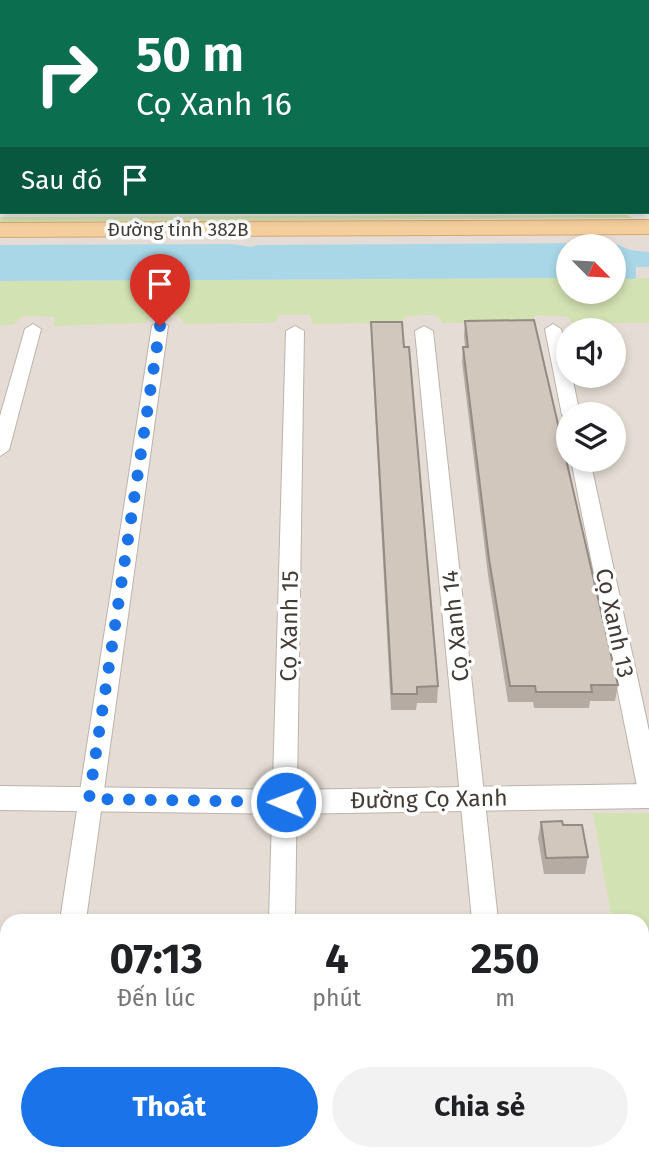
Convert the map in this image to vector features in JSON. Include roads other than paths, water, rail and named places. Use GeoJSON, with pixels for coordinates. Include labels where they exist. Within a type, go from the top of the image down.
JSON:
{"type":"FeatureCollection","features":[{"type":"Feature","properties":{"kind":"main road","name":"Đường tỉnh 382B"},"geometry":{"type":"LineString","coordinates":[[0,230],[649,227]]}},
{"type":"Feature","properties":{"kind":"street"},"geometry":{"type":"LineString","coordinates":[[74,914],[160,326]]}},
{"type":"Feature","properties":{"kind":"street"},"geometry":{"type":"LineString","coordinates":[[553,328],[568,402]]}},
{"type":"Feature","properties":{"kind":"street"},"geometry":{"type":"LineString","coordinates":[[0,450],[33,329]]}},
{"type":"Feature","properties":{"kind":"street","name":"Cọ Xanh 15"},"geometry":{"type":"LineString","coordinates":[[282,914],[295,331]]}},
{"type":"Feature","properties":{"kind":"street","name":"Cọ Xanh 14"},"geometry":{"type":"LineString","coordinates":[[424,331],[484,914]]}},
{"type":"Feature","properties":{"kind":"street","name":"Cọ Xanh 13"},"geometry":{"type":"LineString","coordinates":[[583,472],[649,786]]}},
{"type":"Feature","properties":{"kind":"street","name":"Đường Cọ Xanh"},"geometry":{"type":"LineString","coordinates":[[0,798],[286,802],[649,796]]}},
{"type":"Feature","properties":{"kind":"water"},"geometry":{"type":"Polygon","coordinates":[[[556,243],[556,278],[0,281],[0,245],[556,243]]]}},
{"type":"Feature","properties":{"kind":"water"},"geometry":{"type":"Polygon","coordinates":[[[626,248],[649,252],[649,259],[636,259],[636,279],[626,279],[626,248]]]}},
{"type":"Feature","properties":{"kind":"waterway"},"geometry":{"type":"LineString","coordinates":[[626,261],[649,261]]}}]}
